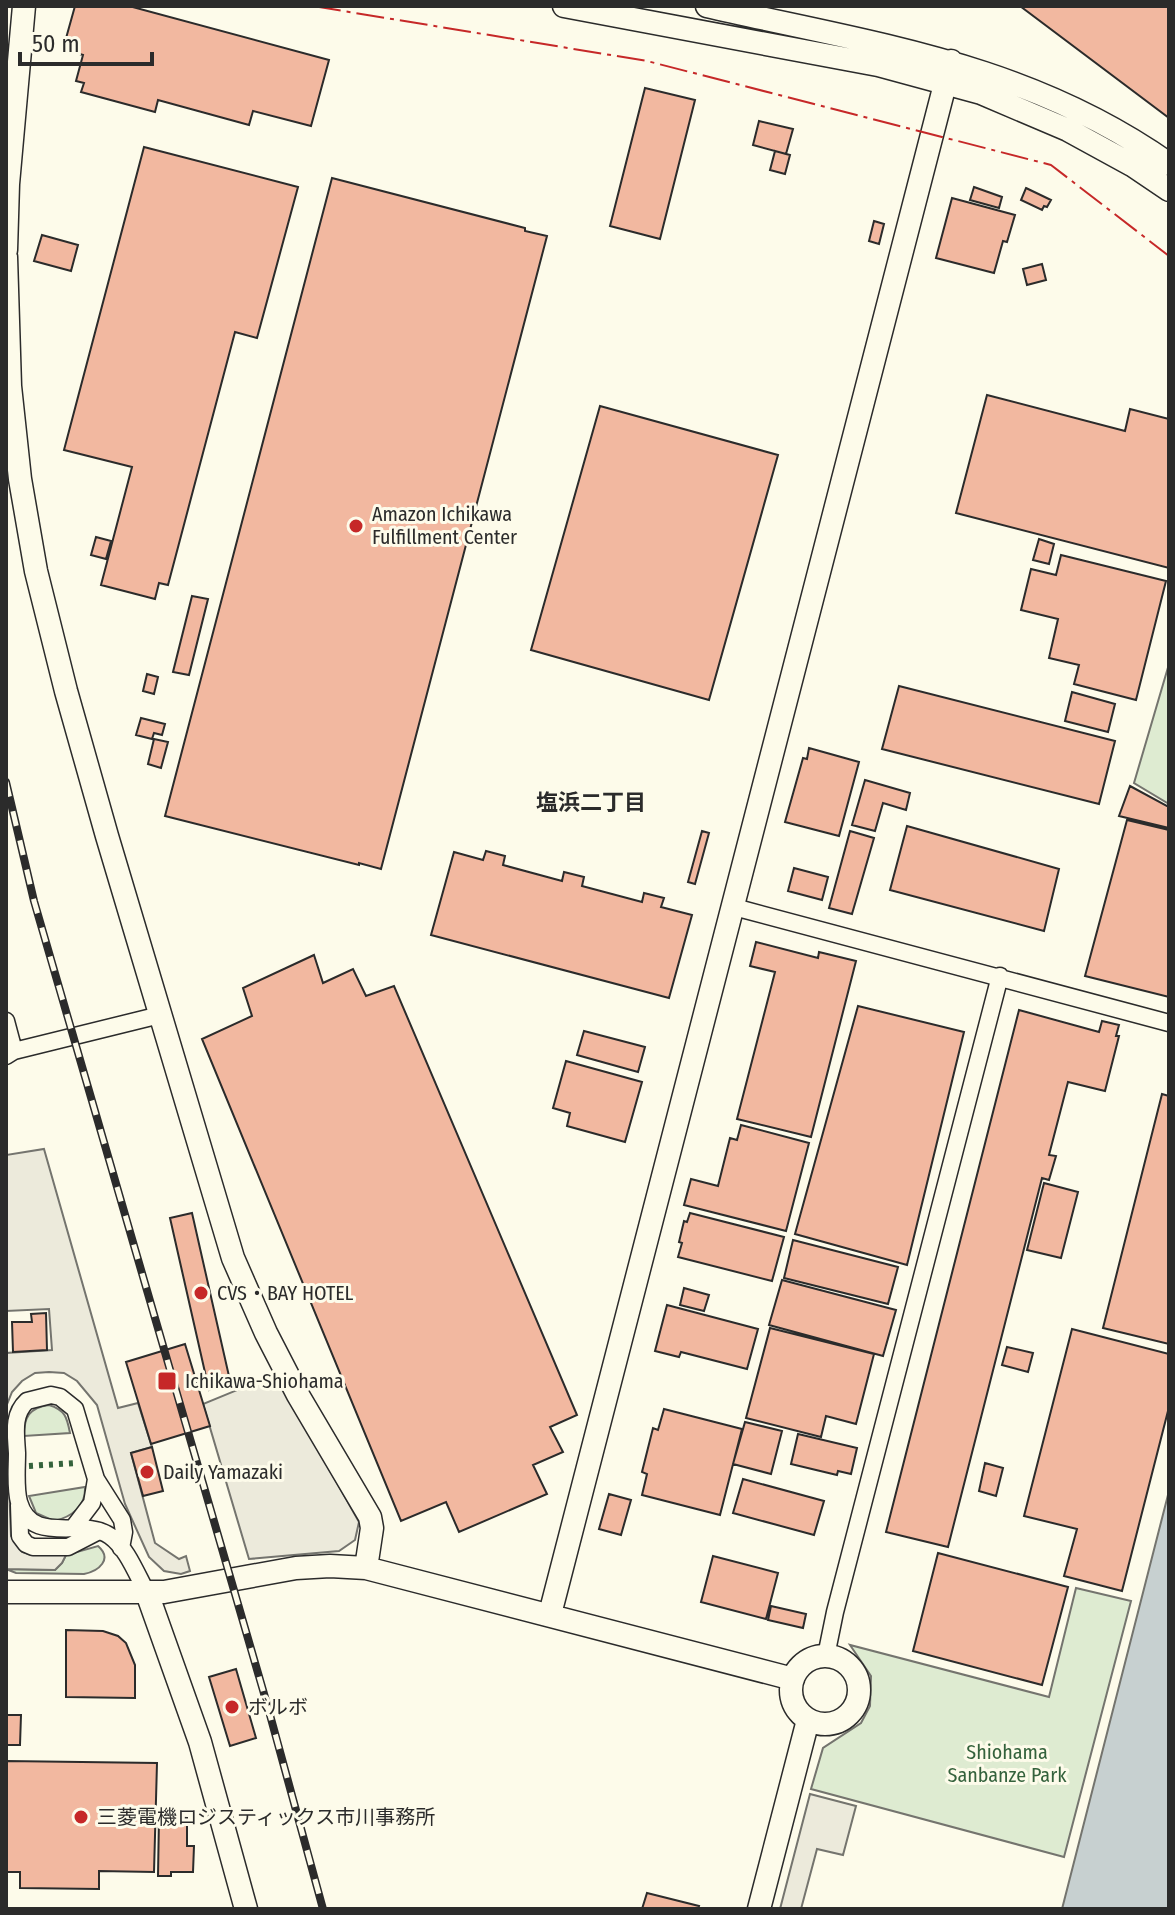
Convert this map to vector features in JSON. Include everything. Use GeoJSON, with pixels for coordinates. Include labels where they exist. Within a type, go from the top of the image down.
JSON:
{"type":"FeatureCollection","features":[{"type":"Feature","properties":{"kind":"street"},"geometry":{"type":"LineString","coordinates":[[6,250],[8,184],[24,6]]}},
{"type":"Feature","properties":{"kind":"street"},"geometry":{"type":"LineString","coordinates":[[564,6],[621,11],[745,40],[909,71],[948,72],[1019,84],[1078,109],[1133,139],[1169,164]]}},
{"type":"Feature","properties":{"kind":"street"},"geometry":{"type":"LineString","coordinates":[[707,6],[910,49],[981,93],[1068,130],[1132,165],[1169,190]]}},
{"type":"Feature","properties":{"kind":"street"},"geometry":{"type":"LineString","coordinates":[[745,40],[750,16]]}},
{"type":"Feature","properties":{"kind":"street"},"geometry":{"type":"LineString","coordinates":[[826,55],[831,33]]}},
{"type":"Feature","properties":{"kind":"street"},"geometry":{"type":"LineString","coordinates":[[550,1614],[948,72]]}},
{"type":"Feature","properties":{"kind":"street"},"geometry":{"type":"LineString","coordinates":[[6,257],[10,386],[20,479],[36,571],[66,691],[222,1225],[249,1295],[298,1395],[370,1517],[372,1528],[366,1568]]}},
{"type":"Feature","properties":{"kind":"street"},"geometry":{"type":"LineString","coordinates":[[734,907],[1169,1023]]}},
{"type":"Feature","properties":{"kind":"street"},"geometry":{"type":"LineString","coordinates":[[826,1656],[1000,976]]}},
{"type":"Feature","properties":{"kind":"street"},"geometry":{"type":"LineString","coordinates":[[6,1021],[10,1054],[160,1015]]}},
{"type":"Feature","properties":{"kind":"street"},"geometry":{"type":"LineString","coordinates":[[99,1531],[68,1547],[33,1547],[20,1536],[16,1416],[20,1407],[33,1398],[60,1397],[75,1409],[96,1479],[122,1520],[124,1532],[121,1548]]}},
{"type":"Feature","properties":{"kind":"street"},"geometry":{"type":"LineString","coordinates":[[73,1528],[92,1503],[96,1479]]}},
{"type":"Feature","properties":{"kind":"street"},"geometry":{"type":"LineString","coordinates":[[19,1502],[25,1514],[49,1530],[73,1528],[99,1531],[113,1539],[147,1593],[200,1742],[246,1909]]}},
{"type":"Feature","properties":{"kind":"street"},"geometry":{"type":"LineString","coordinates":[[6,1592],[180,1591],[296,1568],[366,1568],[793,1679]]}},
{"type":"Feature","properties":{"kind":"street"},"geometry":{"type":"LineString","coordinates":[[826,1656],[847,1663],[858,1682],[859,1693],[850,1713],[841,1720],[830,1723],[808,1720],[795,1706],[793,1679],[806,1662],[826,1656]]}},
{"type":"Feature","properties":{"kind":"street"},"geometry":{"type":"LineString","coordinates":[[759,1909],[808,1720]]}},
{"type":"Feature","properties":{"kind":"green space"},"geometry":{"type":"Polygon","coordinates":[[[1169,664],[1169,804],[1134,783],[1169,664]]]}},
{"type":"Feature","properties":{"kind":"green space"},"geometry":{"type":"Polygon","coordinates":[[[49,1405],[64,1415],[70,1433],[24,1436],[29,1414],[49,1405]]]}},
{"type":"Feature","properties":{"kind":"green space"},"geometry":{"type":"Polygon","coordinates":[[[85,1487],[77,1510],[54,1521],[36,1513],[29,1496],[85,1487]]]}},
{"type":"Feature","properties":{"kind":"green space"},"geometry":{"type":"Polygon","coordinates":[[[98,1546],[104,1555],[102,1564],[84,1574],[16,1573],[6,1569],[55,1570],[66,1555],[98,1546]]]}},
{"type":"Feature","properties":{"kind":"green space","name":"Shiohama Sanbanze Park"},"geometry":{"type":"Polygon","coordinates":[[[1076,1588],[1131,1601],[1064,1857],[811,1789],[823,1748],[861,1723],[870,1706],[871,1676],[850,1645],[1049,1697],[1076,1588]]]}},
{"type":"Feature","properties":{"kind":"shaded area"},"geometry":{"type":"Polygon","coordinates":[[[44,1149],[118,1408],[138,1403],[152,1447],[131,1453],[155,1543],[179,1559],[186,1556],[190,1571],[181,1574],[164,1571],[149,1557],[125,1504],[97,1405],[77,1381],[64,1373],[35,1373],[12,1392],[6,1407],[6,1353],[52,1350],[49,1309],[6,1311],[6,1155],[44,1149]]]}},
{"type":"Feature","properties":{"kind":"shaded area"},"geometry":{"type":"Polygon","coordinates":[[[276,1374],[359,1522],[355,1540],[339,1551],[249,1559],[203,1404],[276,1374]]]}},
{"type":"Feature","properties":{"kind":"shaded area"},"geometry":{"type":"Polygon","coordinates":[[[6,1407],[11,1536],[22,1552],[66,1555],[55,1570],[6,1569],[6,1407]]]}},
{"type":"Feature","properties":{"kind":"shaded area"},"geometry":{"type":"Polygon","coordinates":[[[1169,1491],[1169,1909],[1062,1909],[1169,1491]]]}},
{"type":"Feature","properties":{"kind":"shaded area"},"geometry":{"type":"Polygon","coordinates":[[[810,1794],[856,1806],[843,1855],[817,1849],[801,1909],[780,1909],[810,1794]]]}},
{"type":"Feature","properties":{"kind":"building"},"geometry":{"type":"Polygon","coordinates":[[[75,6],[129,6],[329,60],[311,126],[253,111],[249,125],[158,100],[155,112],[81,92],[84,83],[76,81],[83,55],[63,49],[75,6]]]}},
{"type":"Feature","properties":{"kind":"building"},"geometry":{"type":"Polygon","coordinates":[[[1020,6],[1169,6],[1169,118],[1020,6]]]}},
{"type":"Feature","properties":{"kind":"building"},"geometry":{"type":"Polygon","coordinates":[[[645,88],[695,100],[660,239],[610,226],[645,88]]]}},
{"type":"Feature","properties":{"kind":"building"},"geometry":{"type":"Polygon","coordinates":[[[759,121],[793,129],[786,154],[753,145],[759,121]]]}},
{"type":"Feature","properties":{"kind":"building"},"geometry":{"type":"Polygon","coordinates":[[[144,147],[298,187],[257,338],[235,332],[168,585],[159,583],[155,599],[101,585],[132,467],[64,450],[144,147]]]}},
{"type":"Feature","properties":{"kind":"building"},"geometry":{"type":"Polygon","coordinates":[[[775,151],[790,155],[785,174],[770,170],[775,151]]]}},
{"type":"Feature","properties":{"kind":"building","name":"Amazon Ichikawa Fulfillment Center"},"geometry":{"type":"Polygon","coordinates":[[[332,178],[547,236],[381,869],[165,816],[332,178]]]}},
{"type":"Feature","properties":{"kind":"building"},"geometry":{"type":"Polygon","coordinates":[[[974,187],[1002,197],[999,208],[970,200],[974,187]]]}},
{"type":"Feature","properties":{"kind":"building"},"geometry":{"type":"Polygon","coordinates":[[[1026,188],[1051,200],[1047,207],[1044,206],[1042,210],[1021,200],[1026,188]]]}},
{"type":"Feature","properties":{"kind":"building"},"geometry":{"type":"Polygon","coordinates":[[[952,198],[1015,215],[1007,242],[1003,241],[994,273],[936,258],[952,198]]]}},
{"type":"Feature","properties":{"kind":"building"},"geometry":{"type":"Polygon","coordinates":[[[874,221],[884,224],[879,244],[869,241],[874,221]]]}},
{"type":"Feature","properties":{"kind":"building"},"geometry":{"type":"Polygon","coordinates":[[[42,235],[78,245],[71,271],[34,261],[42,235]]]}},
{"type":"Feature","properties":{"kind":"building"},"geometry":{"type":"Polygon","coordinates":[[[1042,264],[1046,280],[1027,285],[1023,269],[1042,264]]]}},
{"type":"Feature","properties":{"kind":"building"},"geometry":{"type":"Polygon","coordinates":[[[987,395],[1125,431],[1130,409],[1169,419],[1169,568],[956,513],[987,395]]]}},
{"type":"Feature","properties":{"kind":"building"},"geometry":{"type":"Polygon","coordinates":[[[600,406],[778,455],[709,700],[531,650],[600,406]]]}},
{"type":"Feature","properties":{"kind":"building"},"geometry":{"type":"Polygon","coordinates":[[[96,537],[111,541],[106,559],[91,555],[96,537]]]}},
{"type":"Feature","properties":{"kind":"building"},"geometry":{"type":"Polygon","coordinates":[[[1039,539],[1054,544],[1049,564],[1033,560],[1039,539]]]}},
{"type":"Feature","properties":{"kind":"building"},"geometry":{"type":"Polygon","coordinates":[[[1061,555],[1166,581],[1136,700],[1074,684],[1079,665],[1049,658],[1058,619],[1021,610],[1031,569],[1056,575],[1061,555]]]}},
{"type":"Feature","properties":{"kind":"building"},"geometry":{"type":"Polygon","coordinates":[[[192,596],[208,599],[189,675],[173,672],[192,596]]]}},
{"type":"Feature","properties":{"kind":"building"},"geometry":{"type":"Polygon","coordinates":[[[147,674],[158,677],[154,694],[143,691],[147,674]]]}},
{"type":"Feature","properties":{"kind":"building"},"geometry":{"type":"Polygon","coordinates":[[[899,686],[1115,741],[1099,804],[882,749],[899,686]]]}},
{"type":"Feature","properties":{"kind":"building"},"geometry":{"type":"Polygon","coordinates":[[[1072,692],[1115,704],[1108,732],[1065,721],[1072,692]]]}},
{"type":"Feature","properties":{"kind":"building"},"geometry":{"type":"Polygon","coordinates":[[[141,718],[165,724],[162,735],[154,733],[152,739],[136,735],[141,718]]]}},
{"type":"Feature","properties":{"kind":"building"},"geometry":{"type":"Polygon","coordinates":[[[154,739],[168,742],[161,768],[148,764],[154,739]]]}},
{"type":"Feature","properties":{"kind":"building"},"geometry":{"type":"Polygon","coordinates":[[[809,748],[859,762],[839,836],[785,822],[803,758],[807,759],[809,748]]]}},
{"type":"Feature","properties":{"kind":"building"},"geometry":{"type":"Polygon","coordinates":[[[865,780],[910,793],[906,810],[883,803],[875,831],[852,825],[865,780]]]}},
{"type":"Feature","properties":{"kind":"building"},"geometry":{"type":"Polygon","coordinates":[[[1130,786],[1169,807],[1169,828],[1119,816],[1130,786]]]}},
{"type":"Feature","properties":{"kind":"building"},"geometry":{"type":"Polygon","coordinates":[[[1127,820],[1169,830],[1169,997],[1085,976],[1127,820]]]}},
{"type":"Feature","properties":{"kind":"building"},"geometry":{"type":"Polygon","coordinates":[[[907,826],[1059,869],[1044,931],[890,890],[907,826]]]}},
{"type":"Feature","properties":{"kind":"building"},"geometry":{"type":"Polygon","coordinates":[[[702,831],[709,833],[695,884],[688,882],[702,831]]]}},
{"type":"Feature","properties":{"kind":"building"},"geometry":{"type":"Polygon","coordinates":[[[850,831],[874,838],[852,914],[829,908],[850,831]]]}},
{"type":"Feature","properties":{"kind":"building"},"geometry":{"type":"Polygon","coordinates":[[[486,851],[505,856],[503,865],[562,881],[564,872],[584,877],[582,886],[642,902],[644,893],[664,898],[661,907],[692,915],[669,998],[431,935],[454,852],[483,860],[486,851]]]}},
{"type":"Feature","properties":{"kind":"building"},"geometry":{"type":"Polygon","coordinates":[[[794,868],[828,877],[822,900],[788,891],[794,868]]]}},
{"type":"Feature","properties":{"kind":"building"},"geometry":{"type":"Polygon","coordinates":[[[756,942],[818,958],[819,952],[856,961],[811,1137],[737,1119],[775,972],[750,966],[756,942]]]}},
{"type":"Feature","properties":{"kind":"building"},"geometry":{"type":"Polygon","coordinates":[[[314,955],[323,983],[353,969],[366,996],[394,986],[577,1415],[550,1427],[563,1452],[533,1465],[547,1494],[459,1532],[446,1502],[401,1521],[202,1039],[252,1016],[243,988],[314,955]]]}},
{"type":"Feature","properties":{"kind":"building"},"geometry":{"type":"Polygon","coordinates":[[[858,1006],[964,1032],[907,1265],[795,1234],[858,1006]]]}},
{"type":"Feature","properties":{"kind":"building"},"geometry":{"type":"Polygon","coordinates":[[[1019,1010],[1099,1032],[1102,1021],[1119,1025],[1116,1036],[1119,1036],[1105,1091],[1068,1082],[1049,1155],[1056,1156],[1049,1180],[1042,1178],[948,1547],[886,1532],[1019,1010]]]}},
{"type":"Feature","properties":{"kind":"building"},"geometry":{"type":"Polygon","coordinates":[[[584,1031],[645,1047],[638,1072],[577,1055],[584,1031]]]}},
{"type":"Feature","properties":{"kind":"building"},"geometry":{"type":"Polygon","coordinates":[[[566,1061],[642,1082],[625,1142],[567,1126],[570,1113],[553,1108],[566,1061]]]}},
{"type":"Feature","properties":{"kind":"building"},"geometry":{"type":"Polygon","coordinates":[[[1162,1094],[1169,1096],[1169,1344],[1103,1328],[1162,1094]]]}},
{"type":"Feature","properties":{"kind":"building"},"geometry":{"type":"Polygon","coordinates":[[[741,1125],[809,1143],[786,1231],[684,1205],[691,1179],[718,1186],[730,1138],[737,1140],[741,1125]]]}},
{"type":"Feature","properties":{"kind":"building"},"geometry":{"type":"Polygon","coordinates":[[[1044,1183],[1078,1192],[1061,1258],[1027,1250],[1044,1183]]]}},
{"type":"Feature","properties":{"kind":"building"},"geometry":{"type":"Polygon","coordinates":[[[192,1213],[231,1385],[209,1390],[170,1218],[192,1213]]]}},
{"type":"Feature","properties":{"kind":"building"},"geometry":{"type":"Polygon","coordinates":[[[690,1213],[784,1237],[772,1281],[678,1257],[684,1221],[687,1222],[690,1213]]]}},
{"type":"Feature","properties":{"kind":"building"},"geometry":{"type":"Polygon","coordinates":[[[793,1240],[898,1267],[888,1304],[784,1278],[793,1240]]]}},
{"type":"Feature","properties":{"kind":"building"},"geometry":{"type":"Polygon","coordinates":[[[782,1280],[896,1310],[883,1356],[769,1325],[782,1280]]]}},
{"type":"Feature","properties":{"kind":"building"},"geometry":{"type":"Polygon","coordinates":[[[684,1288],[709,1295],[704,1311],[680,1305],[684,1288]]]}},
{"type":"Feature","properties":{"kind":"building"},"geometry":{"type":"Polygon","coordinates":[[[667,1305],[758,1329],[747,1369],[681,1352],[679,1357],[655,1351],[667,1305]]]}},
{"type":"Feature","properties":{"kind":"building"},"geometry":{"type":"Polygon","coordinates":[[[46,1313],[47,1350],[13,1352],[12,1322],[32,1322],[31,1314],[46,1313]]]}},
{"type":"Feature","properties":{"kind":"building"},"geometry":{"type":"Polygon","coordinates":[[[770,1328],[874,1354],[856,1424],[826,1416],[821,1437],[746,1418],[770,1328]]]}},
{"type":"Feature","properties":{"kind":"building"},"geometry":{"type":"Polygon","coordinates":[[[1072,1329],[1169,1354],[1169,1407],[1122,1591],[1064,1576],[1077,1529],[1024,1516],[1072,1329]]]}},
{"type":"Feature","properties":{"kind":"building"},"geometry":{"type":"Polygon","coordinates":[[[185,1344],[210,1426],[151,1444],[126,1362],[185,1344]]]}},
{"type":"Feature","properties":{"kind":"building"},"geometry":{"type":"Polygon","coordinates":[[[1007,1347],[1033,1353],[1028,1372],[1002,1365],[1007,1347]]]}},
{"type":"Feature","properties":{"kind":"building"},"geometry":{"type":"Polygon","coordinates":[[[664,1409],[742,1429],[720,1515],[642,1495],[647,1474],[642,1472],[653,1428],[658,1430],[664,1409]]]}},
{"type":"Feature","properties":{"kind":"building"},"geometry":{"type":"Polygon","coordinates":[[[745,1422],[782,1431],[771,1474],[733,1464],[745,1422]]]}},
{"type":"Feature","properties":{"kind":"building"},"geometry":{"type":"Polygon","coordinates":[[[798,1434],[857,1448],[851,1474],[838,1471],[837,1475],[791,1464],[798,1434]]]}},
{"type":"Feature","properties":{"kind":"building"},"geometry":{"type":"Polygon","coordinates":[[[152,1447],[163,1491],[143,1496],[131,1453],[152,1447]]]}},
{"type":"Feature","properties":{"kind":"building"},"geometry":{"type":"Polygon","coordinates":[[[985,1463],[1003,1468],[996,1496],[979,1491],[985,1463]]]}},
{"type":"Feature","properties":{"kind":"building"},"geometry":{"type":"Polygon","coordinates":[[[743,1479],[824,1501],[814,1535],[733,1513],[743,1479]]]}},
{"type":"Feature","properties":{"kind":"building"},"geometry":{"type":"Polygon","coordinates":[[[609,1494],[631,1500],[621,1535],[599,1529],[609,1494]]]}},
{"type":"Feature","properties":{"kind":"building"},"geometry":{"type":"Polygon","coordinates":[[[938,1553],[1068,1587],[1042,1685],[913,1651],[938,1553]]]}},
{"type":"Feature","properties":{"kind":"building"},"geometry":{"type":"Polygon","coordinates":[[[713,1556],[778,1573],[766,1619],[701,1602],[713,1556]]]}},
{"type":"Feature","properties":{"kind":"building"},"geometry":{"type":"Polygon","coordinates":[[[771,1606],[806,1614],[803,1628],[768,1620],[771,1606]]]}},
{"type":"Feature","properties":{"kind":"building"},"geometry":{"type":"Polygon","coordinates":[[[66,1630],[103,1631],[118,1636],[126,1643],[135,1665],[135,1698],[66,1697],[66,1630]]]}},
{"type":"Feature","properties":{"kind":"building","name":"ボルボ"},"geometry":{"type":"Polygon","coordinates":[[[236,1669],[256,1738],[230,1746],[209,1677],[236,1669]]]}},
{"type":"Feature","properties":{"kind":"building"},"geometry":{"type":"Polygon","coordinates":[[[6,1715],[21,1715],[20,1745],[6,1745],[6,1715]]]}},
{"type":"Feature","properties":{"kind":"building","name":"三菱電機ロジスティックス市川事務所"},"geometry":{"type":"Polygon","coordinates":[[[6,1761],[157,1763],[154,1872],[99,1871],[99,1889],[20,1888],[20,1872],[6,1872],[6,1761]]]}},
{"type":"Feature","properties":{"kind":"building"},"geometry":{"type":"Polygon","coordinates":[[[159,1817],[187,1818],[187,1846],[194,1846],[193,1872],[171,1872],[171,1876],[158,1876],[159,1817]]]}},
{"type":"Feature","properties":{"kind":"building"},"geometry":{"type":"Polygon","coordinates":[[[647,1893],[699,1906],[698,1909],[642,1909],[647,1893]]]}},
{"type":"Feature","properties":{"kind":"railway"},"geometry":{"type":"LineString","coordinates":[[6,782],[34,901],[267,1704],[323,1909]]}},
{"type":"Feature","properties":{"kind":"hedge"},"geometry":{"type":"LineString","coordinates":[[29,1466],[75,1463]]}},
{"type":"Feature","properties":{"kind":"power"},"geometry":{"type":"LineString","coordinates":[[313,6],[647,61],[1051,165],[1169,256]]}},
{"type":"Feature","properties":{"kind":"place","name":"Amazon Ichikawa Fulfillment Center"},"geometry":{"type":"Point","coordinates":[356,526]}},
{"type":"Feature","properties":{"kind":"place","name":"CVS・BAY HOTEL"},"geometry":{"type":"Point","coordinates":[201,1293]}},
{"type":"Feature","properties":{"kind":"place","name":"Ichikawa-Shiohama"},"geometry":{"type":"Point","coordinates":[167,1381]}},
{"type":"Feature","properties":{"kind":"place","name":"Daily Yamazaki"},"geometry":{"type":"Point","coordinates":[147,1472]}},
{"type":"Feature","properties":{"kind":"place","name":"ボルボ"},"geometry":{"type":"Point","coordinates":[232,1707]}},
{"type":"Feature","properties":{"kind":"place","name":"三菱電機ロジスティックス市川事務所"},"geometry":{"type":"Point","coordinates":[81,1817]}},
{"type":"Feature","properties":{"kind":"district","name":"塩浜二丁目"},"geometry":{"type":"Point","coordinates":[591,802]}}]}
